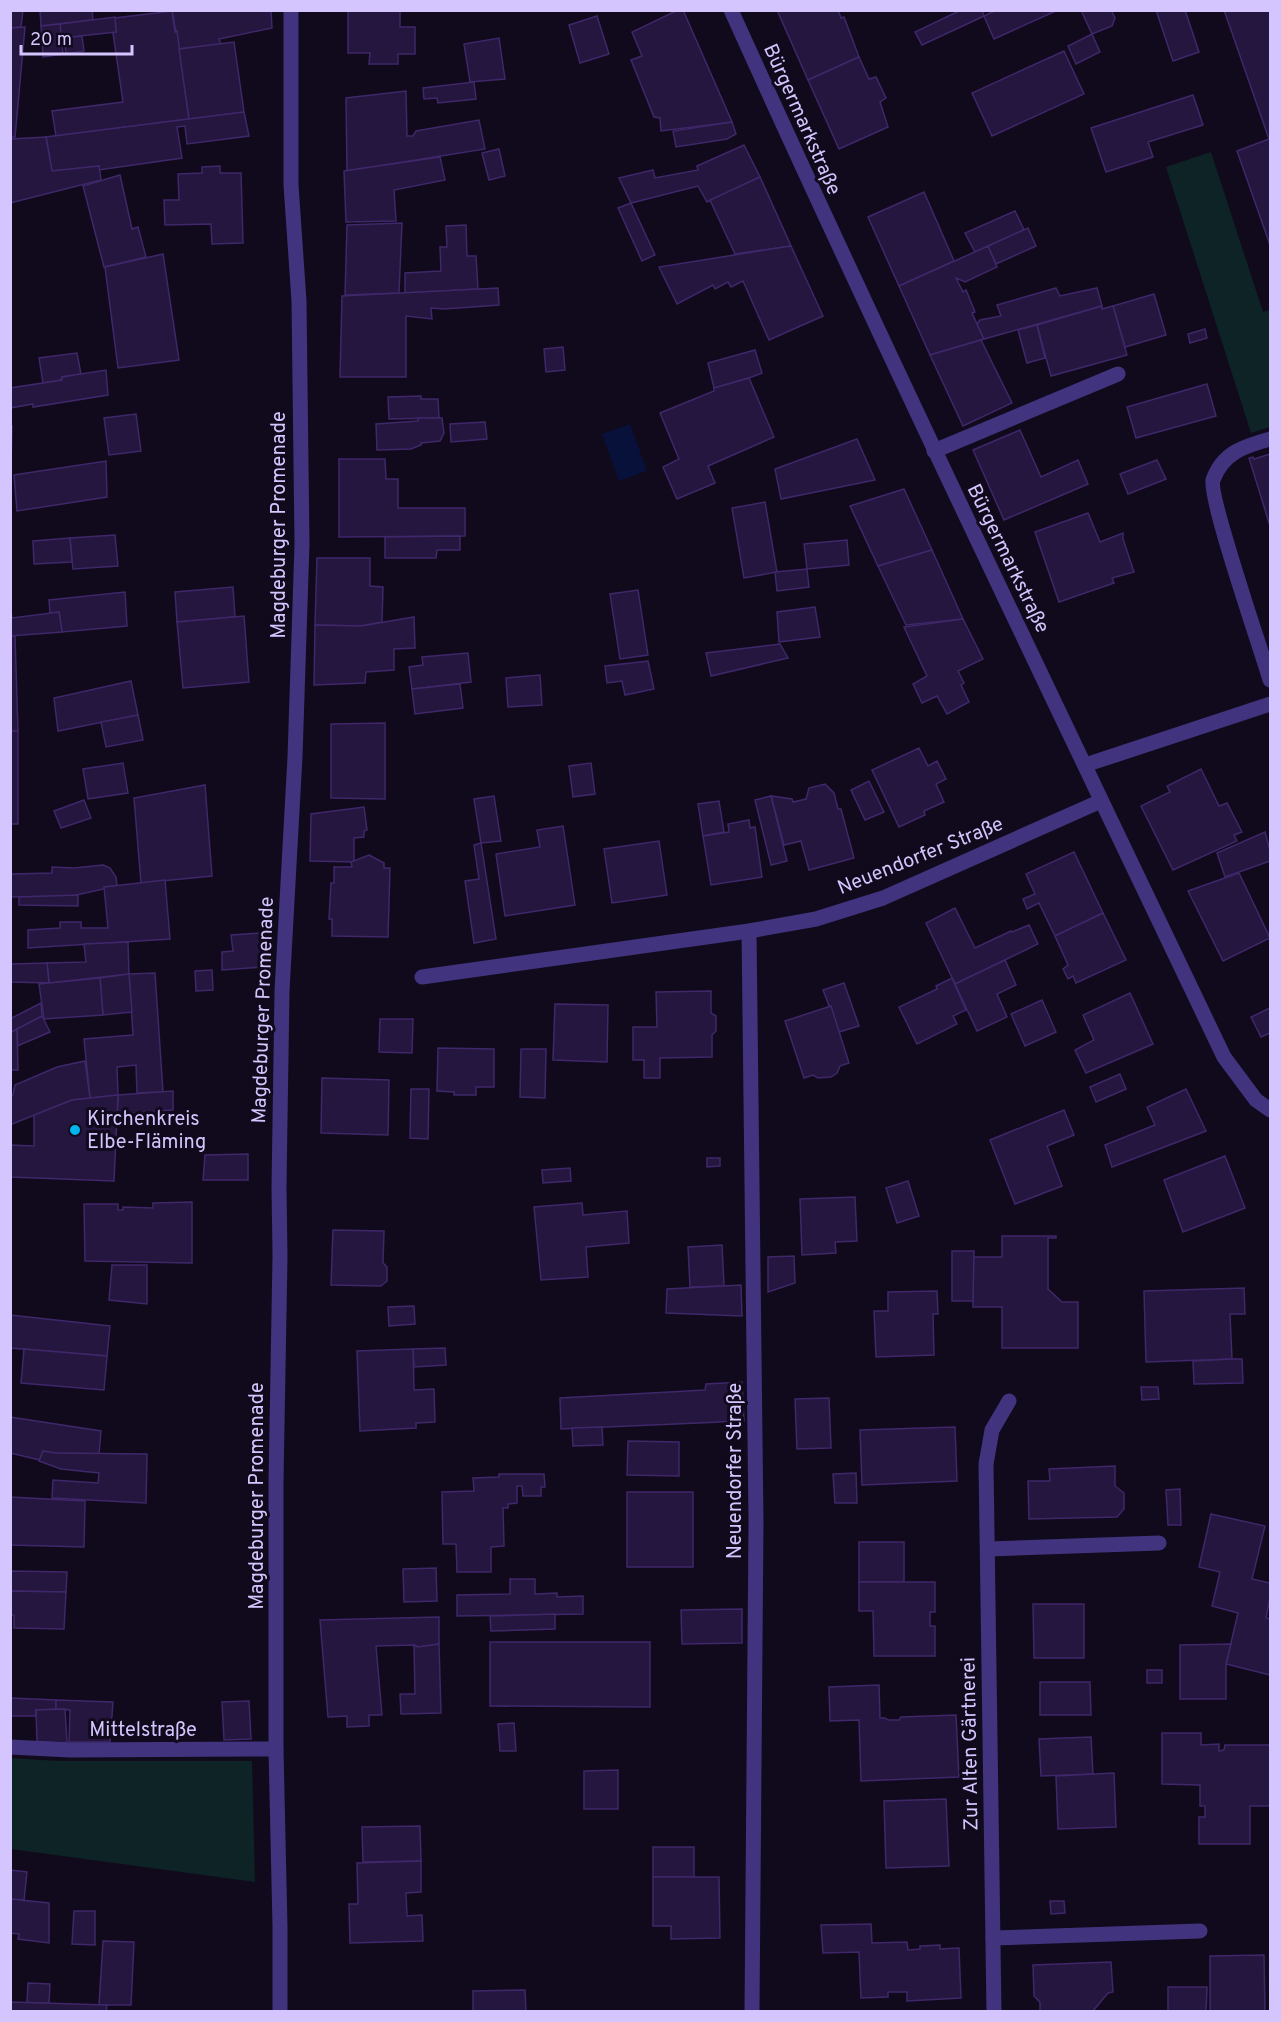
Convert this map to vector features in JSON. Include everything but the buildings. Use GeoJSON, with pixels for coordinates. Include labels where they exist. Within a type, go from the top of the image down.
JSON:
{"type":"FeatureCollection","features":[{"type":"Feature","properties":{"kind":"street","name":"Magdeburger Promenade"},"geometry":{"type":"LineString","coordinates":[[280,2012],[276,1749],[279,1187],[282,991],[295,757],[302,544],[299,301],[291,186],[291,10]]}},
{"type":"Feature","properties":{"kind":"street","name":"Bürgermarkstraße"},"geometry":{"type":"LineString","coordinates":[[731,10],[934,451],[1224,1057],[1256,1100],[1270,1110]]}},
{"type":"Feature","properties":{"kind":"street"},"geometry":{"type":"LineString","coordinates":[[934,451],[1118,374]]}},
{"type":"Feature","properties":{"kind":"street"},"geometry":{"type":"LineString","coordinates":[[1270,439],[1241,447],[1226,457],[1212,482],[1218,512],[1270,680]]}},
{"type":"Feature","properties":{"kind":"street"},"geometry":{"type":"LineString","coordinates":[[1085,765],[1270,704]]}},
{"type":"Feature","properties":{"kind":"street","name":"Neuendorfer Straße"},"geometry":{"type":"LineString","coordinates":[[422,977],[749,931],[816,919],[883,898],[1101,801]]}},
{"type":"Feature","properties":{"kind":"street","name":"Neuendorfer Straße"},"geometry":{"type":"LineString","coordinates":[[749,931],[756,1522],[752,2012]]}},
{"type":"Feature","properties":{"kind":"street","name":"Zur Alten Gärtnerei"},"geometry":{"type":"LineString","coordinates":[[994,2012],[986,1464],[992,1430],[1008,1401]]}},
{"type":"Feature","properties":{"kind":"street"},"geometry":{"type":"LineString","coordinates":[[988,1549],[1159,1543]]}},
{"type":"Feature","properties":{"kind":"street","name":"Mittelstraße"},"geometry":{"type":"LineString","coordinates":[[10,1747],[70,1750],[276,1749]]}},
{"type":"Feature","properties":{"kind":"street"},"geometry":{"type":"LineString","coordinates":[[993,1938],[1200,1931]]}},
{"type":"Feature","properties":{"kind":"green space"},"geometry":{"type":"Polygon","coordinates":[[[1211,152],[1263,312],[1270,310],[1270,427],[1251,433],[1166,167],[1211,152]]]}},
{"type":"Feature","properties":{"kind":"green space"},"geometry":{"type":"Polygon","coordinates":[[[11,1758],[59,1761],[252,1761],[255,1882],[11,1849],[11,1758]]]}},
{"type":"Feature","properties":{"kind":"shaded area"},"geometry":{"type":"Polygon","coordinates":[[[630,424],[647,471],[619,481],[602,434],[630,424]]]}},
{"type":"Feature","properties":{"kind":"place","name":"Kirchenkreis Elbe-Fläming"},"geometry":{"type":"Point","coordinates":[75,1130]}}]}
